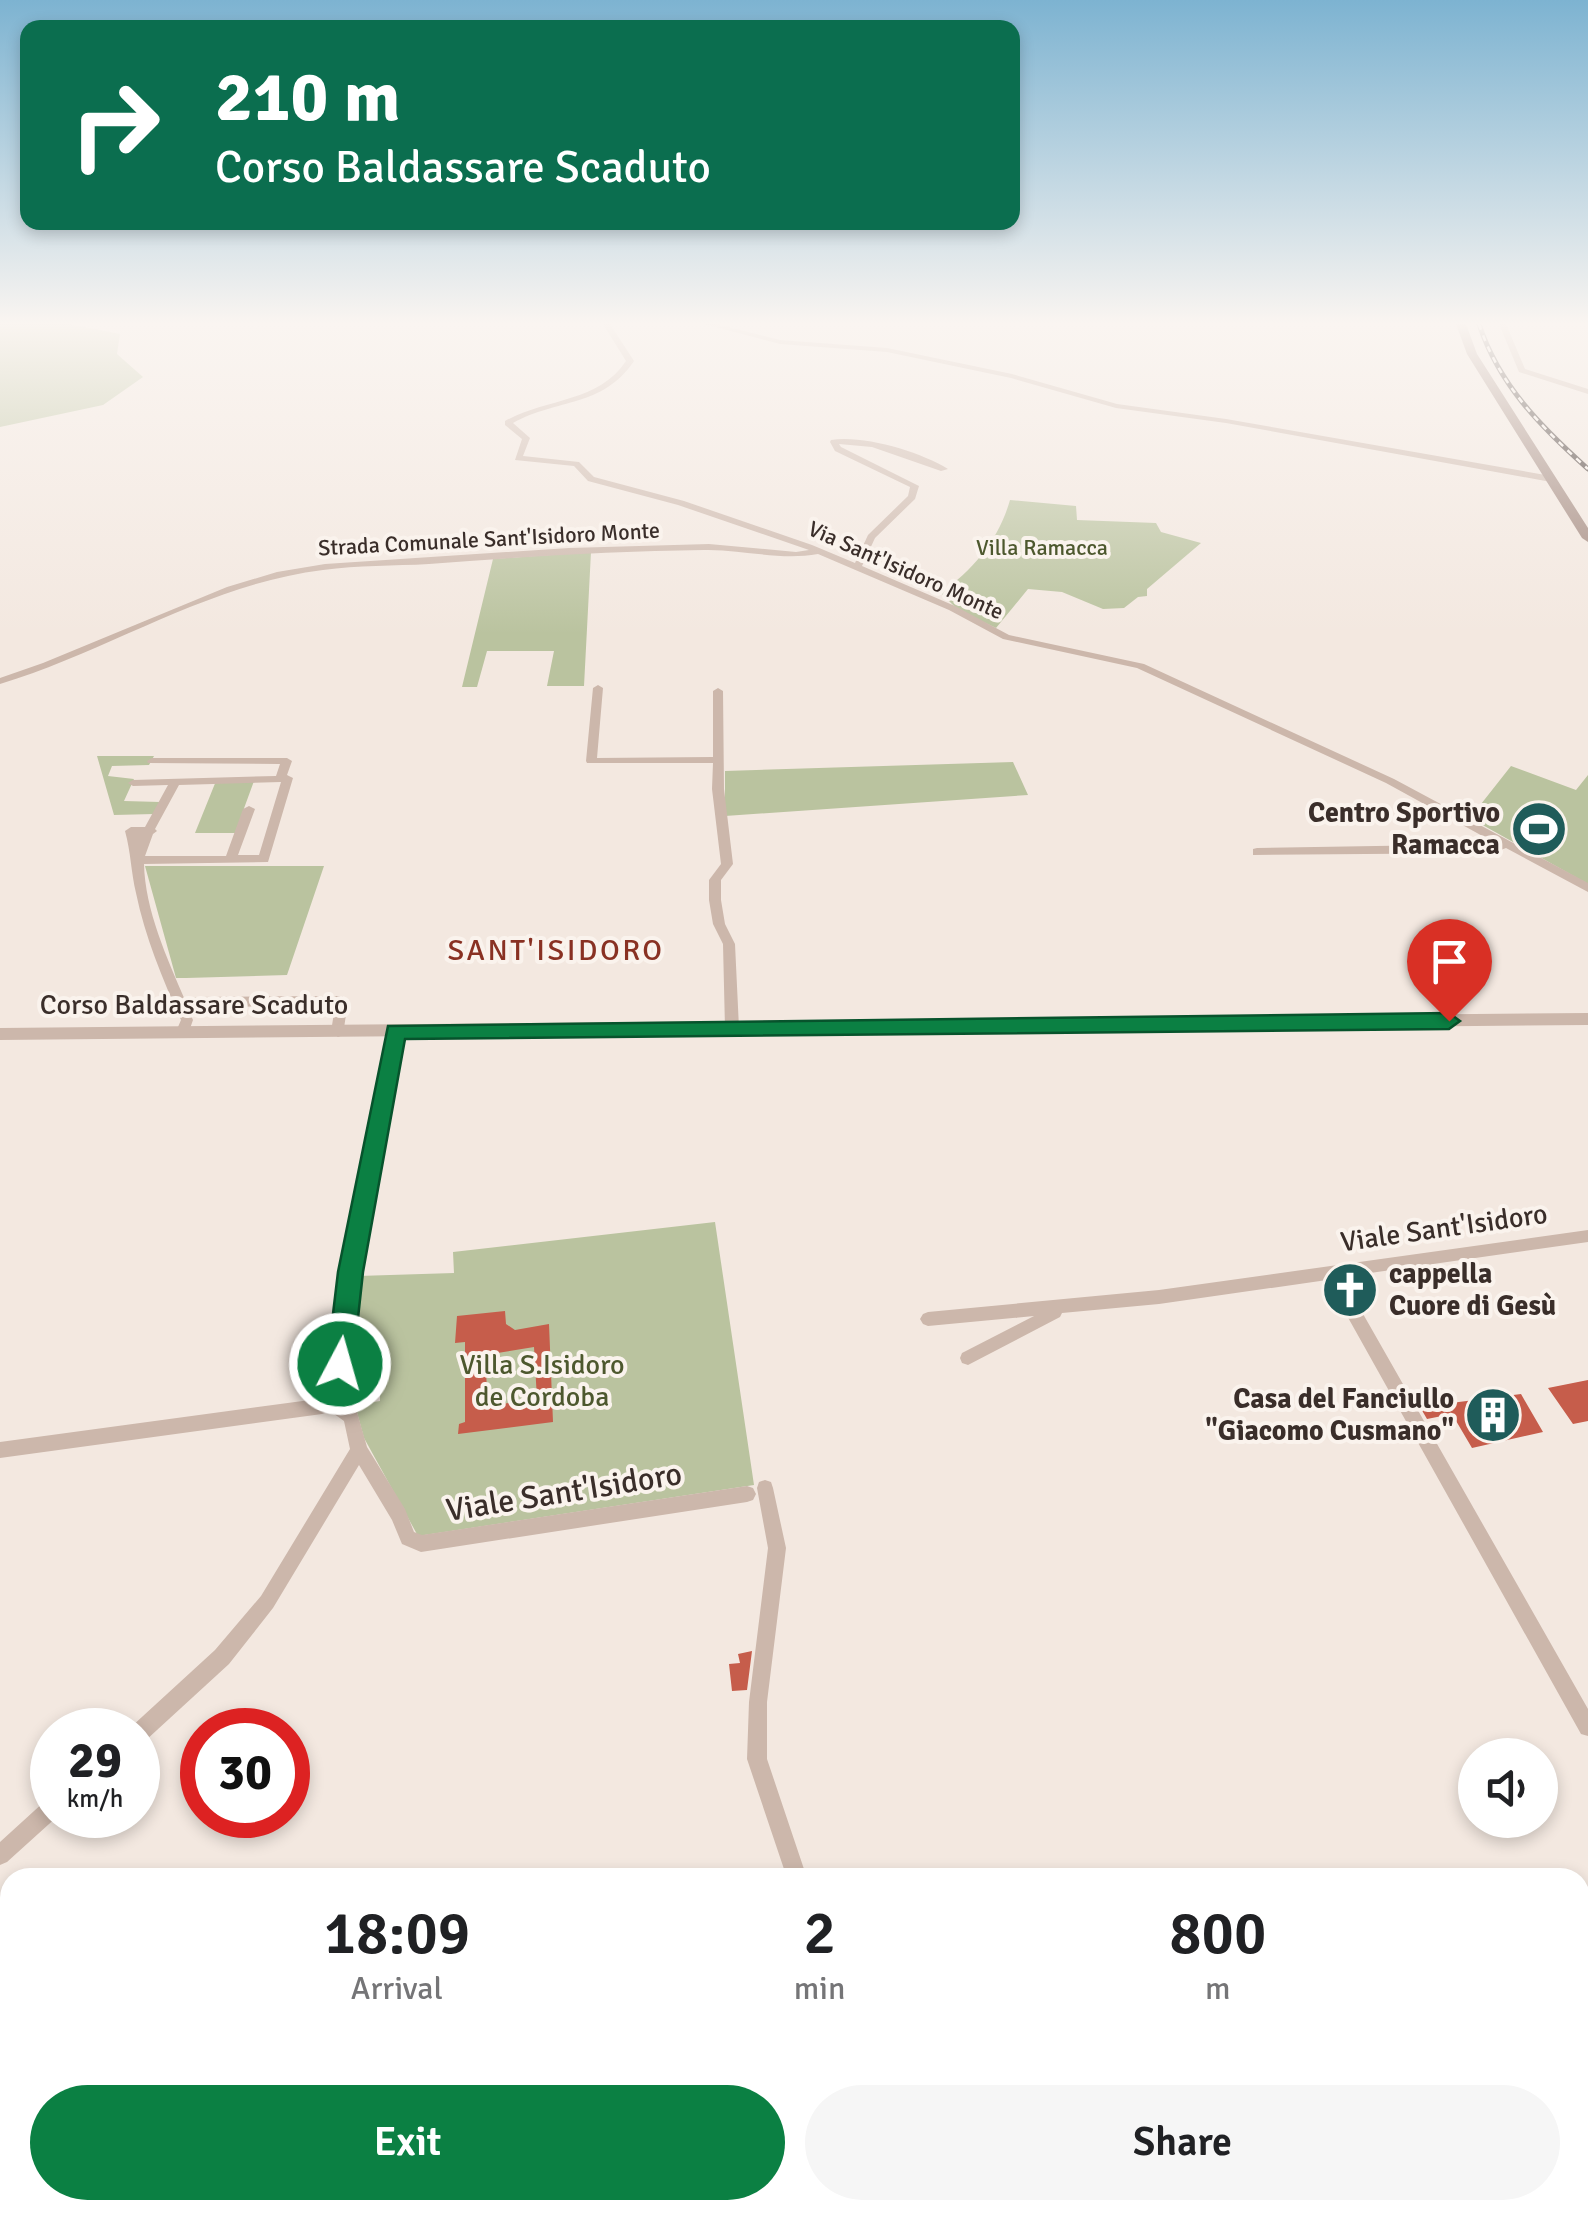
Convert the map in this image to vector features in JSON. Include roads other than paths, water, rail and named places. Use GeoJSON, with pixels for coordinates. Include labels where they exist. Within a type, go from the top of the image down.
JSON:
{"type":"FeatureCollection","features":[{"type":"Feature","properties":{"kind":"main road"},"geometry":{"type":"LineString","coordinates":[[1518,428],[1588,538]]}},
{"type":"Feature","properties":{"kind":"street","name":"Via Sant'Isidoro Monte"},"geometry":{"type":"LineString","coordinates":[[514,428],[526,438],[518,458],[576,464],[591,479],[681,502],[820,551],[1006,637],[1140,666],[1390,781],[1588,888]]}},
{"type":"Feature","properties":{"kind":"street"},"geometry":{"type":"LineString","coordinates":[[1262,428],[1551,479]]}},
{"type":"Feature","properties":{"kind":"street"},"geometry":{"type":"LineString","coordinates":[[858,566],[880,525],[912,497],[915,486],[838,449],[834,442],[856,441],[914,456],[944,469]]}},
{"type":"Feature","properties":{"kind":"street","name":"Strada Comunale Sant'Isidoro Monte"},"geometry":{"type":"LineString","coordinates":[[0,681],[51,664],[205,598],[274,576],[330,565],[709,547],[796,554],[820,551]]}},
{"type":"Feature","properties":{"kind":"street"},"geometry":{"type":"LineString","coordinates":[[598,688],[591,762],[718,760]]}},
{"type":"Feature","properties":{"kind":"street"},"geometry":{"type":"LineString","coordinates":[[718,691],[718,760],[727,864],[715,880],[715,900],[719,924],[729,944],[732,1028]]}},
{"type":"Feature","properties":{"kind":"street"},"geometry":{"type":"LineString","coordinates":[[152,761],[286,761],[280,778]]}},
{"type":"Feature","properties":{"kind":"street"},"geometry":{"type":"LineString","coordinates":[[181,761],[139,860],[141,887],[187,1020],[182,1034]]}},
{"type":"Feature","properties":{"kind":"street"},"geometry":{"type":"LineString","coordinates":[[133,783],[288,778],[264,859],[139,860]]}},
{"type":"Feature","properties":{"kind":"street"},"geometry":{"type":"LineString","coordinates":[[231,859],[249,809]]}},
{"type":"Feature","properties":{"kind":"street"},"geometry":{"type":"LineString","coordinates":[[1257,852],[1493,849],[1507,844]]}},
{"type":"Feature","properties":{"kind":"street"},"geometry":{"type":"LineString","coordinates":[[180,1006],[197,1002],[342,1001],[338,1032]]}},
{"type":"Feature","properties":{"kind":"street","name":"Corso Baldassare Scaduto"},"geometry":{"type":"LineString","coordinates":[[0,1034],[1588,1019]]}},
{"type":"Feature","properties":{"kind":"street"},"geometry":{"type":"LineString","coordinates":[[0,1450],[322,1408],[332,1403],[350,1272],[395,1031]]}},
{"type":"Feature","properties":{"kind":"street","name":"Viale Sant'Isidoro"},"geometry":{"type":"LineString","coordinates":[[928,1320],[1159,1297],[1588,1236]]}},
{"type":"Feature","properties":{"kind":"street"},"geometry":{"type":"LineString","coordinates":[[1330,1271],[1588,1727]]}},
{"type":"Feature","properties":{"kind":"street","name":"Viale Sant'Isidoro"},"geometry":{"type":"LineString","coordinates":[[968,1358],[1070,1306]]}},
{"type":"Feature","properties":{"kind":"street","name":"Viale Sant'Isidoro"},"geometry":{"type":"LineString","coordinates":[[332,1403],[351,1416],[359,1450],[399,1515],[408,1538],[421,1544],[756,1491],[777,1548],[758,1702],[757,1759],[778,1811],[793,1868]]}},
{"type":"Feature","properties":{"kind":"street"},"geometry":{"type":"LineString","coordinates":[[160,1714],[222,1656],[268,1602],[359,1450]]}},
{"type":"Feature","properties":{"kind":"street"},"geometry":{"type":"LineString","coordinates":[[0,1855],[30,1828]]}},
{"type":"Feature","properties":{"kind":"railway"},"geometry":{"type":"LineString","coordinates":[[1545,428],[1588,469]]}},
{"type":"Feature","properties":{"kind":"place","name":"Centro Sportivo Ramacca"},"geometry":{"type":"Point","coordinates":[1539,829]}},
{"type":"Feature","properties":{"kind":"place","name":"cappella Cuore di Gesù"},"geometry":{"type":"Point","coordinates":[1350,1290]}},
{"type":"Feature","properties":{"kind":"place","name":"Casa del Fanciullo \"Giacomo Cusmano\""},"geometry":{"type":"Point","coordinates":[1493,1415]}},
{"type":"Feature","properties":{"kind":"district","name":"SANT'ISIDORO"},"geometry":{"type":"Point","coordinates":[556,950]}},
{"type":"Feature","properties":{"kind":"park label","name":"Villa Ramacca"},"geometry":{"type":"Point","coordinates":[1042,547]}},
{"type":"Feature","properties":{"kind":"park label","name":"Villa S.Isidoro de Cordoba"},"geometry":{"type":"Point","coordinates":[542,1381]}}]}
